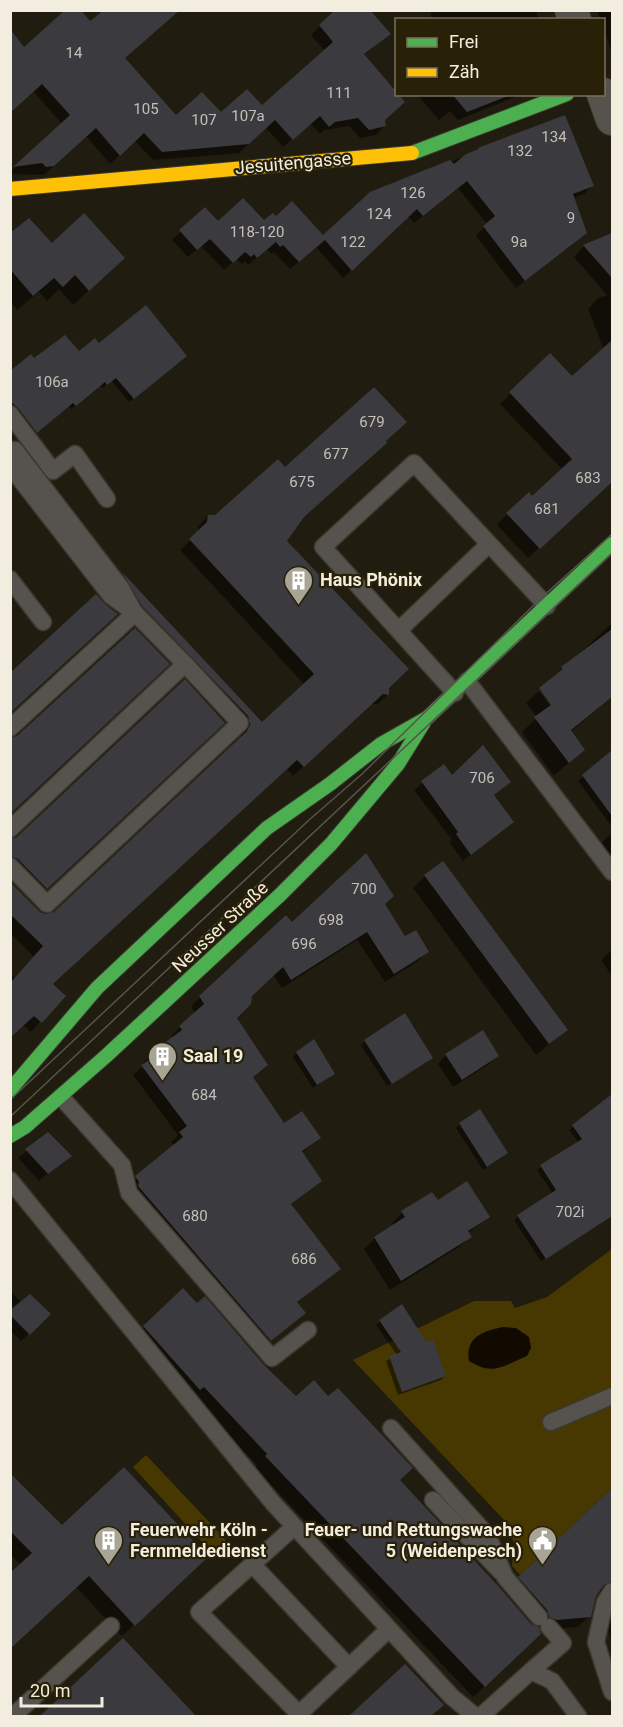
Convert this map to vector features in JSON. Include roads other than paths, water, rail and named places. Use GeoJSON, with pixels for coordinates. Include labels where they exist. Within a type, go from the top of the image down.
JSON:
{"type":"FeatureCollection","features":[{"type":"Feature","properties":{"kind":"main road","name":"Jesuitengasse"},"geometry":{"type":"LineString","coordinates":[[10,189],[411,153],[562,96]]}},
{"type":"Feature","properties":{"kind":"main road","name":"Neusser Straße"},"geometry":{"type":"LineString","coordinates":[[10,1090],[97,988],[267,828],[330,784],[381,744],[427,718],[612,544]]}},
{"type":"Feature","properties":{"kind":"main road","name":"Neusser Straße"},"geometry":{"type":"LineString","coordinates":[[10,1136],[26,1127],[61,1097],[280,895],[331,843],[398,764],[427,718]]}},
{"type":"Feature","properties":{"kind":"street"},"geometry":{"type":"LineString","coordinates":[[604,96],[612,119]]}},
{"type":"Feature","properties":{"kind":"lane"},"geometry":{"type":"LineString","coordinates":[[10,414],[53,471],[75,454],[107,499]]}},
{"type":"Feature","properties":{"kind":"lane"},"geometry":{"type":"LineString","coordinates":[[10,450],[15,450],[122,588],[135,613]]}},
{"type":"Feature","properties":{"kind":"lane"},"geometry":{"type":"LineString","coordinates":[[546,606],[414,463],[323,547],[399,630],[461,687],[612,872]]}},
{"type":"Feature","properties":{"kind":"lane"},"geometry":{"type":"LineString","coordinates":[[10,466],[111,596],[135,613],[240,723],[47,904],[10,866]]}},
{"type":"Feature","properties":{"kind":"lane"},"geometry":{"type":"LineString","coordinates":[[399,630],[489,544]]}},
{"type":"Feature","properties":{"kind":"lane"},"geometry":{"type":"LineString","coordinates":[[10,579],[43,622]]}},
{"type":"Feature","properties":{"kind":"lane"},"geometry":{"type":"LineString","coordinates":[[10,728],[135,613]]}},
{"type":"Feature","properties":{"kind":"lane"},"geometry":{"type":"LineString","coordinates":[[10,829],[185,664]]}},
{"type":"Feature","properties":{"kind":"lane"},"geometry":{"type":"LineString","coordinates":[[61,1097],[122,1165],[129,1194],[272,1358],[308,1330]]}},
{"type":"Feature","properties":{"kind":"lane"},"geometry":{"type":"LineString","coordinates":[[10,1179],[273,1503],[452,1697],[475,1716]]}},
{"type":"Feature","properties":{"kind":"lane"},"geometry":{"type":"LineString","coordinates":[[551,1422],[612,1396]]}},
{"type":"Feature","properties":{"kind":"lane"},"geometry":{"type":"LineString","coordinates":[[391,1428],[488,1536],[505,1576]]}},
{"type":"Feature","properties":{"kind":"lane"},"geometry":{"type":"LineString","coordinates":[[433,1500],[505,1576],[563,1643],[481,1716]]}},
{"type":"Feature","properties":{"kind":"lane"},"geometry":{"type":"LineString","coordinates":[[294,1527],[199,1612],[299,1714],[389,1629]]}},
{"type":"Feature","properties":{"kind":"lane"},"geometry":{"type":"LineString","coordinates":[[252,1564],[349,1667]]}},
{"type":"Feature","properties":{"kind":"lane"},"geometry":{"type":"LineString","coordinates":[[612,1591],[604,1602],[596,1642],[612,1692]]}},
{"type":"Feature","properties":{"kind":"lane"},"geometry":{"type":"LineString","coordinates":[[14,1716],[111,1626]]}},
{"type":"Feature","properties":{"kind":"lane"},"geometry":{"type":"LineString","coordinates":[[531,1671],[552,1681],[578,1716]]}},
{"type":"Feature","properties":{"kind":"tram line"},"geometry":{"type":"LineString","coordinates":[[565,10],[568,18]]}},
{"type":"Feature","properties":{"kind":"tram line"},"geometry":{"type":"LineString","coordinates":[[577,10],[580,18]]}},
{"type":"Feature","properties":{"kind":"tram line"},"geometry":{"type":"LineString","coordinates":[[605,82],[612,103]]}},
{"type":"Feature","properties":{"kind":"tram line"},"geometry":{"type":"LineString","coordinates":[[598,96],[612,135]]}},
{"type":"Feature","properties":{"kind":"tram line"},"geometry":{"type":"LineString","coordinates":[[10,1100],[309,820],[362,774],[540,599],[612,534]]}},
{"type":"Feature","properties":{"kind":"tram line"},"geometry":{"type":"LineString","coordinates":[[10,1117],[612,553]]}},
{"type":"Feature","properties":{"kind":"place","name":"Haus Phönix"},"geometry":{"type":"Point","coordinates":[299,606]}},
{"type":"Feature","properties":{"kind":"place","name":"Saal 19"},"geometry":{"type":"Point","coordinates":[162,1082]}},
{"type":"Feature","properties":{"kind":"place","name":"Feuerwehr Köln - Fernmeldedienst"},"geometry":{"type":"Point","coordinates":[109,1566]}},
{"type":"Feature","properties":{"kind":"place","name":"Feuer- und Rettungswache 5 (Weidenpesch)"},"geometry":{"type":"Point","coordinates":[543,1566]}}]}
